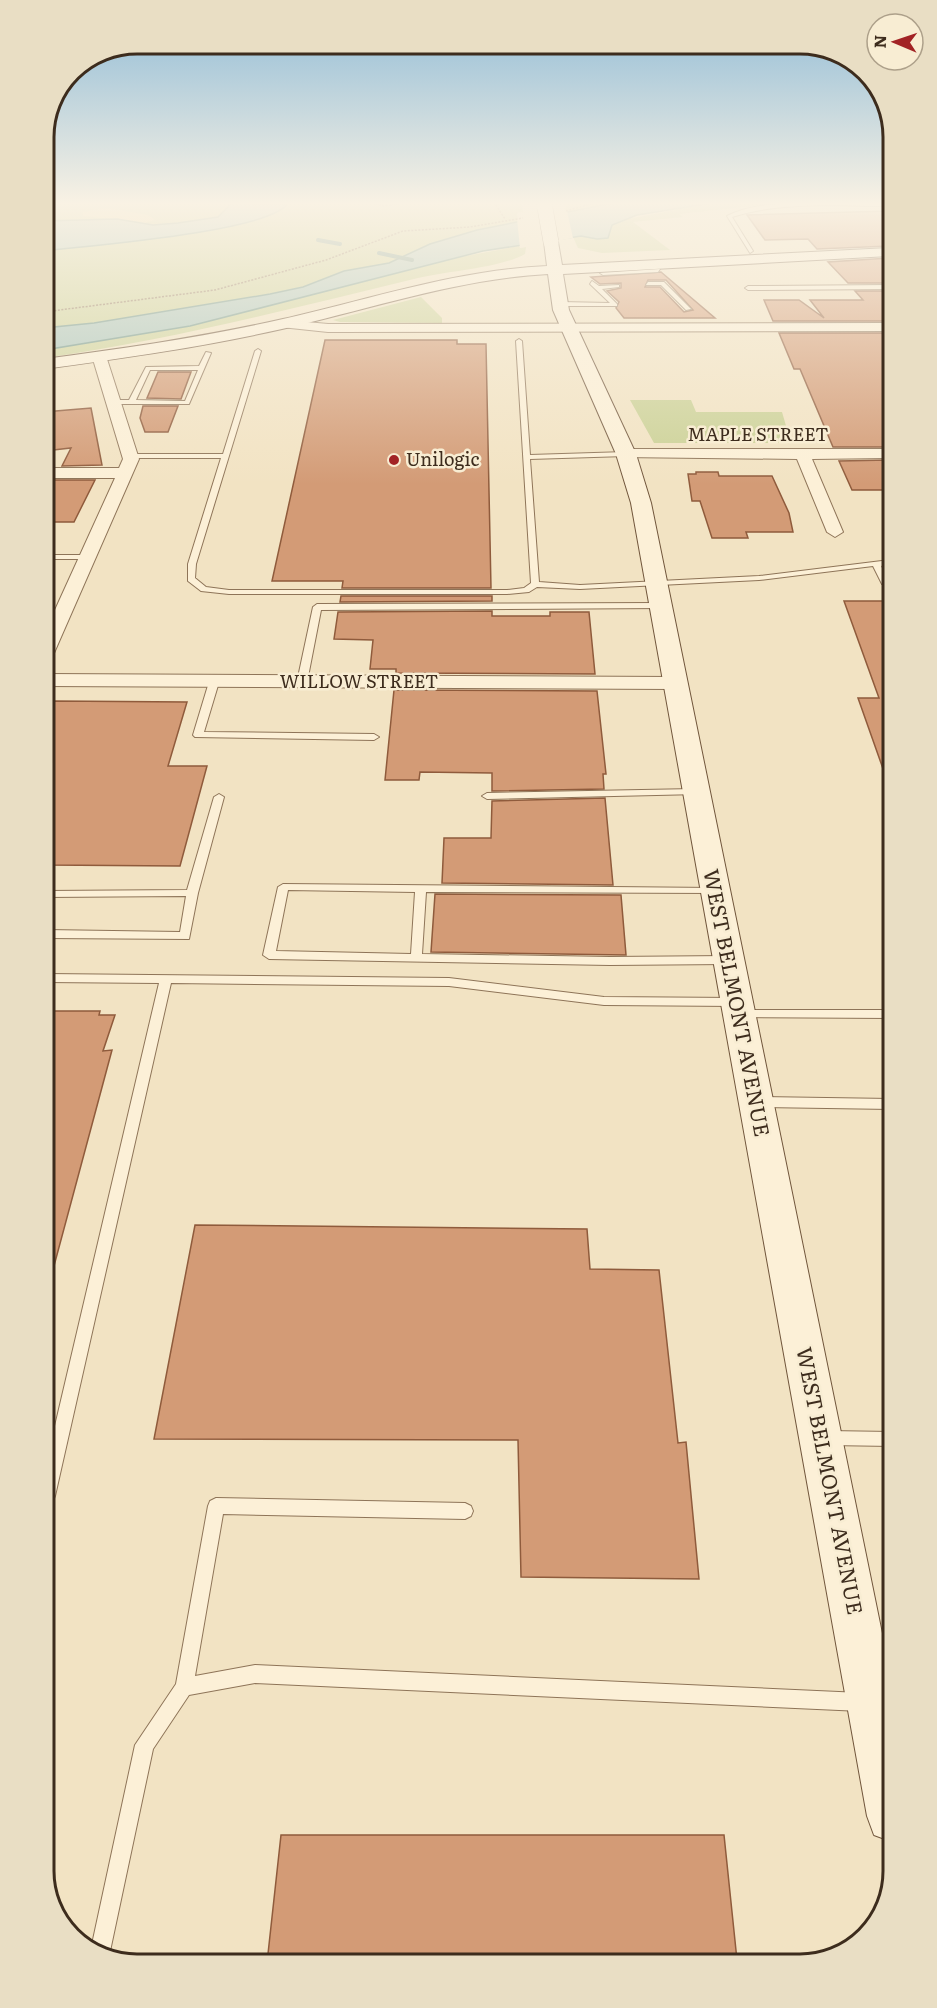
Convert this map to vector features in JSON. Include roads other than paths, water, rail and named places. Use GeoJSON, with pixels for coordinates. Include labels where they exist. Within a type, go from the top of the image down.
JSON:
{"type":"FeatureCollection","features":[{"type":"Feature","properties":{"kind":"main road"},"geometry":{"type":"LineString","coordinates":[[152,347],[357,297]]}},
{"type":"Feature","properties":{"kind":"main road"},"geometry":{"type":"LineString","coordinates":[[54,363],[192,343],[285,324],[393,297]]}},
{"type":"Feature","properties":{"kind":"main road","name":"WEST BELMONT AVENUE"},"geometry":{"type":"LineString","coordinates":[[559,297],[567,327],[626,454],[646,525],[674,683],[883,1762]]}},
{"type":"Feature","properties":{"kind":"street"},"geometry":{"type":"LineString","coordinates":[[285,324],[328,328],[883,327]]}},
{"type":"Feature","properties":{"kind":"street"},"geometry":{"type":"LineString","coordinates":[[54,632],[131,456],[99,356]]}},
{"type":"Feature","properties":{"kind":"street","name":"MAPLE STREET"},"geometry":{"type":"LineString","coordinates":[[626,454],[883,454]]}},
{"type":"Feature","properties":{"kind":"street"},"geometry":{"type":"LineString","coordinates":[[803,454],[835,532]]}},
{"type":"Feature","properties":{"kind":"street"},"geometry":{"type":"LineString","coordinates":[[54,473],[125,473]]}},
{"type":"Feature","properties":{"kind":"street","name":"WILLOW STREET"},"geometry":{"type":"LineString","coordinates":[[54,680],[674,683]]}},
{"type":"Feature","properties":{"kind":"lane"},"geometry":{"type":"LineString","coordinates":[[560,304],[615,306],[606,297]]}},
{"type":"Feature","properties":{"kind":"lane"},"geometry":{"type":"LineString","coordinates":[[676,297],[688,309]]}},
{"type":"Feature","properties":{"kind":"lane"},"geometry":{"type":"LineString","coordinates":[[519,341],[535,584]]}},
{"type":"Feature","properties":{"kind":"lane"},"geometry":{"type":"LineString","coordinates":[[258,351],[192,564],[191,579],[204,589],[229,592],[487,593],[526,590],[535,584],[659,594]]}},
{"type":"Feature","properties":{"kind":"lane"},"geometry":{"type":"LineString","coordinates":[[115,402],[187,403],[208,353]]}},
{"type":"Feature","properties":{"kind":"lane"},"geometry":{"type":"LineString","coordinates":[[132,401],[148,368],[202,368]]}},
{"type":"Feature","properties":{"kind":"lane"},"geometry":{"type":"LineString","coordinates":[[527,457],[626,454]]}},
{"type":"Feature","properties":{"kind":"lane"},"geometry":{"type":"LineString","coordinates":[[131,456],[224,456]]}},
{"type":"Feature","properties":{"kind":"lane"},"geometry":{"type":"LineString","coordinates":[[54,557],[87,557]]}},
{"type":"Feature","properties":{"kind":"lane"},"geometry":{"type":"LineString","coordinates":[[302,682],[316,607],[659,594],[759,578],[883,563]]}},
{"type":"Feature","properties":{"kind":"lane"},"geometry":{"type":"LineString","coordinates":[[876,564],[883,578]]}},
{"type":"Feature","properties":{"kind":"lane"},"geometry":{"type":"LineString","coordinates":[[214,682],[198,735],[375,737]]}},
{"type":"Feature","properties":{"kind":"lane"},"geometry":{"type":"LineString","coordinates":[[487,796],[695,792]]}},
{"type":"Feature","properties":{"kind":"lane"},"geometry":{"type":"LineString","coordinates":[[54,934],[185,936],[192,893],[219,797]]}},
{"type":"Feature","properties":{"kind":"lane"},"geometry":{"type":"LineString","coordinates":[[714,891],[283,886],[268,955],[728,960]]}},
{"type":"Feature","properties":{"kind":"lane"},"geometry":{"type":"LineString","coordinates":[[416,958],[421,889]]}},
{"type":"Feature","properties":{"kind":"lane"},"geometry":{"type":"LineString","coordinates":[[54,894],[192,893]]}},
{"type":"Feature","properties":{"kind":"lane"},"geometry":{"type":"LineString","coordinates":[[54,978],[449,982],[604,1001],[883,1014]]}},
{"type":"Feature","properties":{"kind":"lane"},"geometry":{"type":"LineString","coordinates":[[54,1466],[166,979]]}},
{"type":"Feature","properties":{"kind":"lane"},"geometry":{"type":"LineString","coordinates":[[755,1102],[883,1104]]}},
{"type":"Feature","properties":{"kind":"lane"},"geometry":{"type":"LineString","coordinates":[[821,1438],[883,1439]]}},
{"type":"Feature","properties":{"kind":"lane"},"geometry":{"type":"LineString","coordinates":[[102,1946],[144,1745],[184,1687],[216,1506],[465,1511]]}},
{"type":"Feature","properties":{"kind":"lane"},"geometry":{"type":"LineString","coordinates":[[184,1687],[255,1674],[872,1702]]}},
{"type":"Feature","properties":{"kind":"water"},"geometry":{"type":"Polygon","coordinates":[[[254,297],[304,297],[190,326],[54,348],[54,327],[94,323],[254,297]]]}},
{"type":"Feature","properties":{"kind":"place","name":"Unilogic"},"geometry":{"type":"Point","coordinates":[394,460]}}]}
